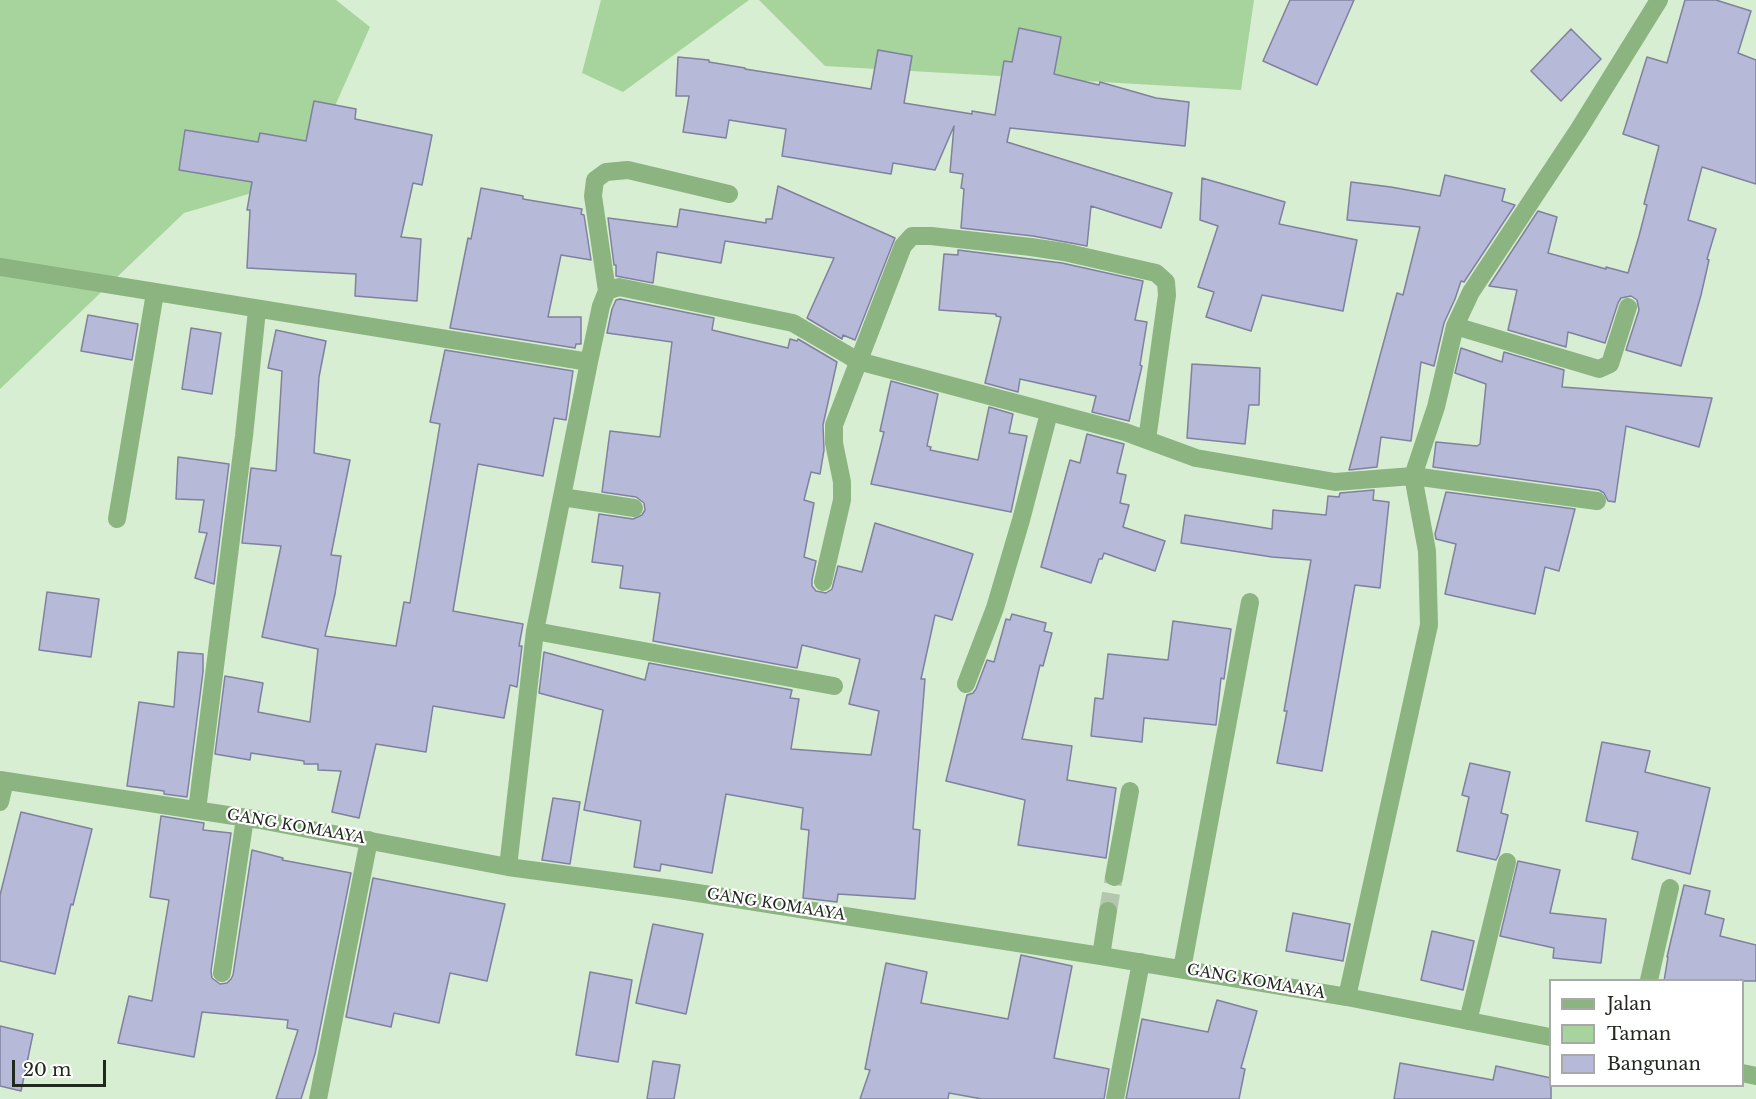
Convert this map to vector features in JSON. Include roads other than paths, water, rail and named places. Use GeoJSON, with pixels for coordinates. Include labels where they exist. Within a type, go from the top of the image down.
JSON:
{"type":"FeatureCollection","features":[{"type":"Feature","properties":{"kind":"street"},"geometry":{"type":"LineString","coordinates":[[1347,997],[1429,625],[1427,551],[1413,476],[1436,407],[1455,326],[1471,292],[1579,129],[1659,0]]}},
{"type":"Feature","properties":{"kind":"street"},"geometry":{"type":"LineString","coordinates":[[508,867],[535,631],[589,362],[601,306],[607,291],[593,196],[595,180],[606,172],[628,170],[729,194]]}},
{"type":"Feature","properties":{"kind":"street"},"geometry":{"type":"LineString","coordinates":[[823,582],[842,500],[842,482],[834,443],[834,425],[903,246],[912,236],[931,236],[1064,252],[1156,273],[1166,282],[1167,295],[1146,440]]}},
{"type":"Feature","properties":{"kind":"street"},"geometry":{"type":"LineString","coordinates":[[0,267],[589,362]]}},
{"type":"Feature","properties":{"kind":"street"},"geometry":{"type":"LineString","coordinates":[[607,291],[619,287],[793,323],[858,362],[1125,432],[1196,458],[1335,482],[1413,476],[1597,501]]}},
{"type":"Feature","properties":{"kind":"street"},"geometry":{"type":"LineString","coordinates":[[117,519],[155,293]]}},
{"type":"Feature","properties":{"kind":"street"},"geometry":{"type":"LineString","coordinates":[[1455,326],[1599,369],[1610,364],[1628,307]]}},
{"type":"Feature","properties":{"kind":"street"},"geometry":{"type":"LineString","coordinates":[[197,810],[244,436],[257,310]]}},
{"type":"Feature","properties":{"kind":"street"},"geometry":{"type":"LineString","coordinates":[[966,684],[995,608],[1049,413]]}},
{"type":"Feature","properties":{"kind":"street"},"geometry":{"type":"LineString","coordinates":[[562,497],[634,508]]}},
{"type":"Feature","properties":{"kind":"street"},"geometry":{"type":"LineString","coordinates":[[1182,969],[1250,602]]}},
{"type":"Feature","properties":{"kind":"street"},"geometry":{"type":"LineString","coordinates":[[535,631],[834,686]]}},
{"type":"Feature","properties":{"kind":"street"},"geometry":{"type":"LineString","coordinates":[[0,802],[2,781]]}},
{"type":"Feature","properties":{"kind":"street","name":"GANG KOMAAYA"},"geometry":{"type":"LineString","coordinates":[[2,781],[245,818],[508,867],[672,889],[1141,962],[1347,997],[1549,1037]]}},
{"type":"Feature","properties":{"kind":"street"},"geometry":{"type":"LineString","coordinates":[[1114,877],[1130,791]]}},
{"type":"Feature","properties":{"kind":"street"},"geometry":{"type":"LineString","coordinates":[[222,973],[245,818]]}},
{"type":"Feature","properties":{"kind":"street"},"geometry":{"type":"LineString","coordinates":[[318,1099],[369,840]]}},
{"type":"Feature","properties":{"kind":"street"},"geometry":{"type":"LineString","coordinates":[[1468,1021],[1507,862]]}},
{"type":"Feature","properties":{"kind":"street"},"geometry":{"type":"LineString","coordinates":[[1649,979],[1670,888]]}},
{"type":"Feature","properties":{"kind":"street"},"geometry":{"type":"LineString","coordinates":[[1101,956],[1108,911]]}},
{"type":"Feature","properties":{"kind":"street"},"geometry":{"type":"LineString","coordinates":[[1115,1099],[1141,962]]}},
{"type":"Feature","properties":{"kind":"tunnel"},"geometry":{"type":"LineString","coordinates":[[1108,911],[1114,877]]}}]}
